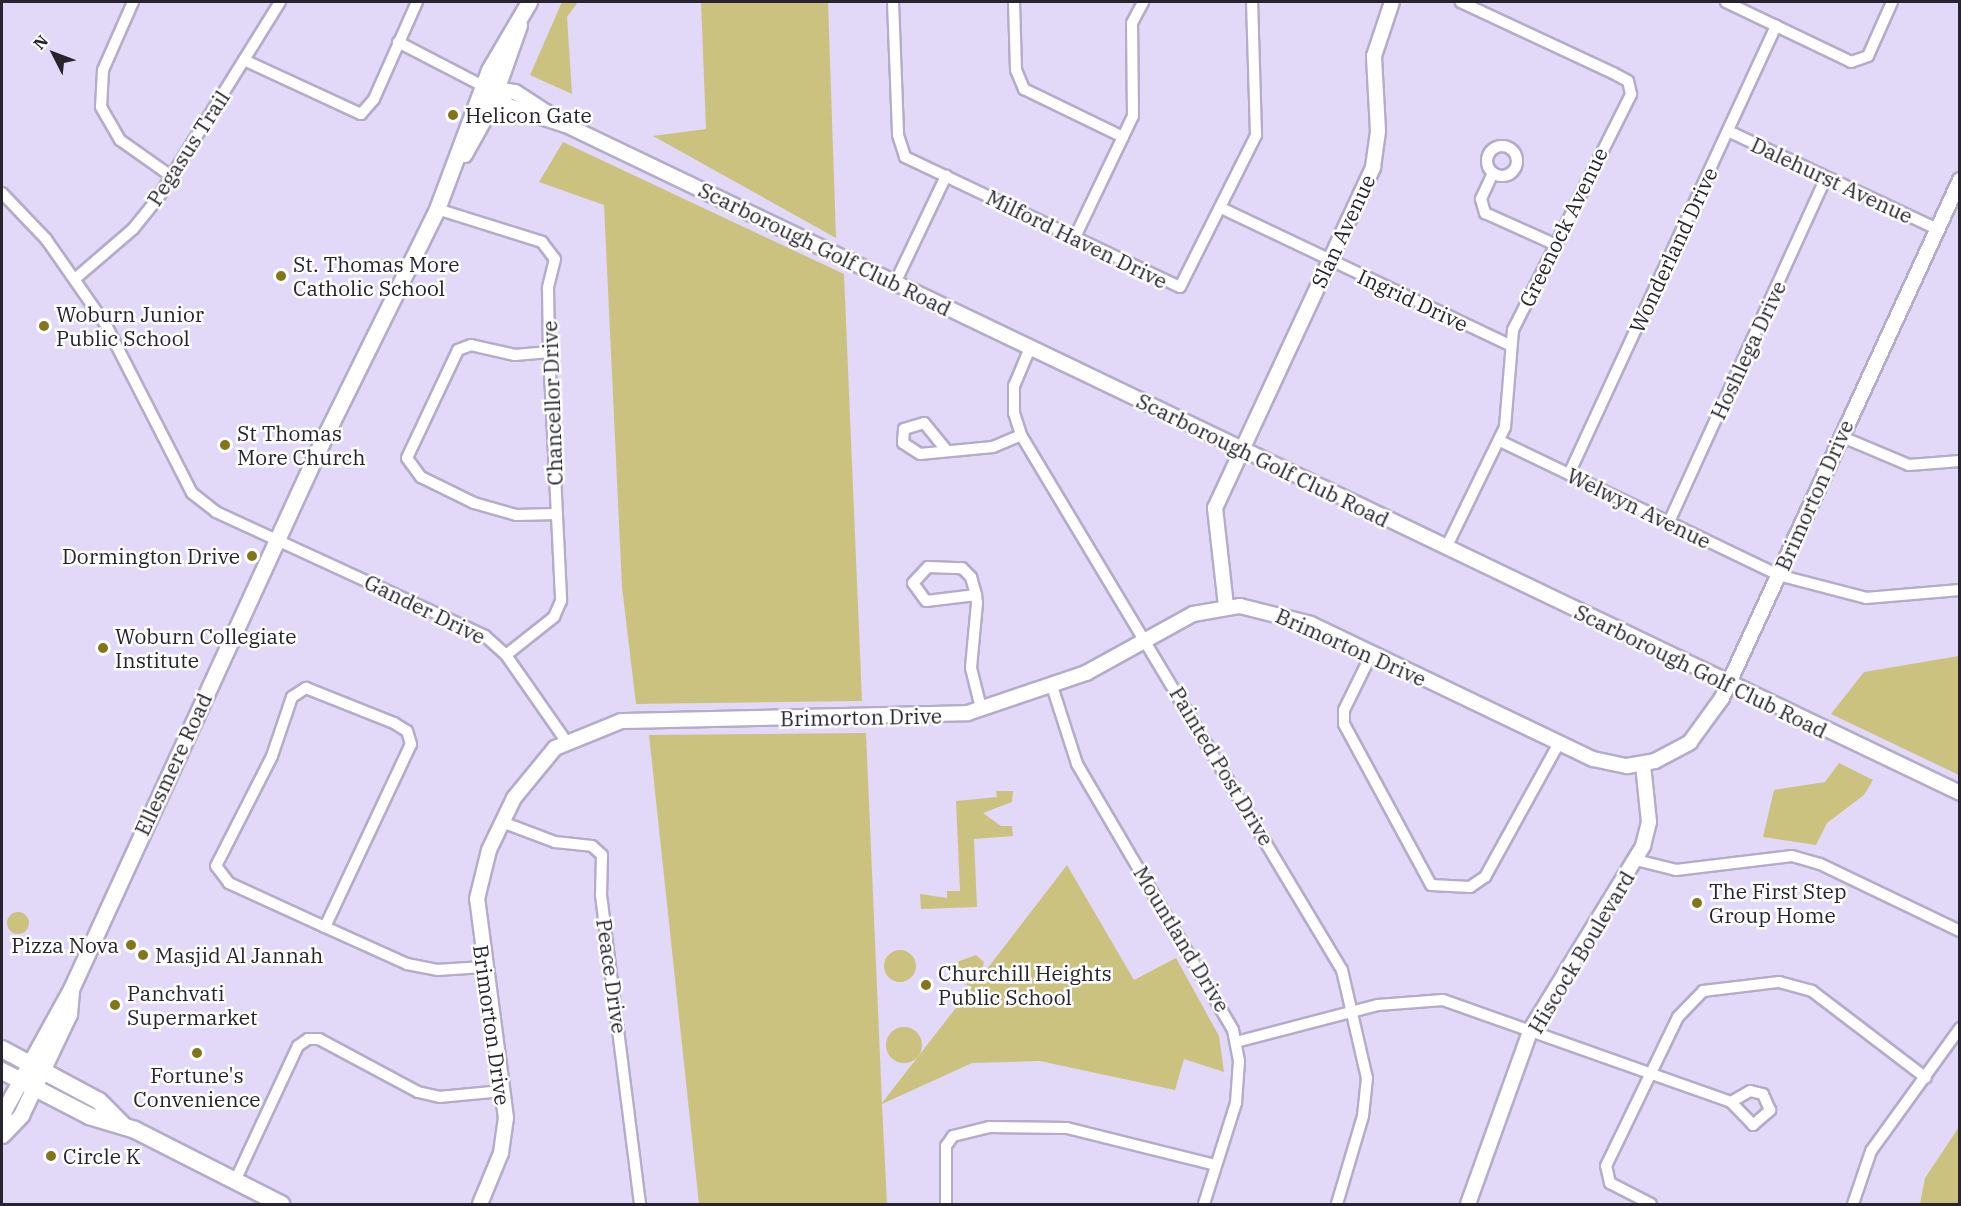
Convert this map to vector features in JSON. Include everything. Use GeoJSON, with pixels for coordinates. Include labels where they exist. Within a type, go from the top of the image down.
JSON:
{"type":"FeatureCollection","features":[{"type":"Feature","properties":{"kind":"main road","name":"Ellesmere Road"},"geometry":{"type":"LineString","coordinates":[[3,1133],[3,1112],[19,1080],[35,1066],[69,1014],[71,989],[278,540],[437,209],[447,182],[529,2]]}},
{"type":"Feature","properties":{"kind":"main road"},"geometry":{"type":"LineString","coordinates":[[2,1049],[99,1101],[125,1126]]}},
{"type":"Feature","properties":{"kind":"main road","name":"Ellesmere Road"},"geometry":{"type":"LineString","coordinates":[[3,1133],[21,1115],[34,1088],[35,1066]]}},
{"type":"Feature","properties":{"kind":"main road"},"geometry":{"type":"LineString","coordinates":[[2,1071],[89,1116],[125,1126],[281,1204]]}},
{"type":"Feature","properties":{"kind":"street"},"geometry":{"type":"LineString","coordinates":[[133,2],[102,70],[101,107],[120,140],[171,176]]}},
{"type":"Feature","properties":{"kind":"street","name":"Pegasus Trail"},"geometry":{"type":"LineString","coordinates":[[76,278],[133,229],[171,176],[280,2]]}},
{"type":"Feature","properties":{"kind":"street"},"geometry":{"type":"LineString","coordinates":[[244,60],[361,114],[374,99],[417,2]]}},
{"type":"Feature","properties":{"kind":"street","name":"Milford Haven Drive"},"geometry":{"type":"LineString","coordinates":[[893,2],[899,146],[905,157],[1180,287],[1256,135],[1252,2]]}},
{"type":"Feature","properties":{"kind":"street"},"geometry":{"type":"LineString","coordinates":[[1014,2],[1016,70],[1023,89],[1123,137]]}},
{"type":"Feature","properties":{"kind":"street"},"geometry":{"type":"LineString","coordinates":[[1075,237],[1123,137],[1137,87],[1132,23],[1143,2]]}},
{"type":"Feature","properties":{"kind":"street","name":"Slan Avenue"},"geometry":{"type":"LineString","coordinates":[[1226,606],[1215,508],[1376,160],[1374,56],[1392,2]]}},
{"type":"Feature","properties":{"kind":"street","name":"Greenock Avenue"},"geometry":{"type":"LineString","coordinates":[[1446,548],[1500,441],[1509,405],[1508,344],[1631,86],[1461,2]]}},
{"type":"Feature","properties":{"kind":"street"},"geometry":{"type":"LineString","coordinates":[[1726,2],[1858,62],[1871,50],[1893,2]]}},
{"type":"Feature","properties":{"kind":"street","name":"Wonderland Drive"},"geometry":{"type":"LineString","coordinates":[[1569,474],[1776,26]]}},
{"type":"Feature","properties":{"kind":"street"},"geometry":{"type":"LineString","coordinates":[[398,42],[489,89]]}},
{"type":"Feature","properties":{"kind":"street","name":"Scarborough Golf Club Road"},"geometry":{"type":"LineString","coordinates":[[489,89],[515,92],[566,125],[1728,685],[1959,793]]}},
{"type":"Feature","properties":{"kind":"street","name":"Dalehurst Avenue"},"geometry":{"type":"LineString","coordinates":[[1728,131],[1937,229]]}},
{"type":"Feature","properties":{"kind":"street"},"geometry":{"type":"LineString","coordinates":[[1493,172],[1481,199],[1485,213],[1554,244]]}},
{"type":"Feature","properties":{"kind":"street"},"geometry":{"type":"LineString","coordinates":[[896,283],[946,176]]}},
{"type":"Feature","properties":{"kind":"street","name":"Hoshlega Drive"},"geometry":{"type":"LineString","coordinates":[[1669,522],[1826,178]]}},
{"type":"Feature","properties":{"kind":"street","name":"Brimorton Drive"},"geometry":{"type":"LineString","coordinates":[[480,1204],[505,1139],[503,1091],[483,967],[477,899],[502,822],[532,771],[566,741],[630,721],[937,716],[981,708],[1052,686],[1147,639],[1173,622],[1226,606],[1284,614],[1559,743],[1610,764],[1643,765],[1690,742],[1728,685],[1959,180]]}},
{"type":"Feature","properties":{"kind":"street"},"geometry":{"type":"LineString","coordinates":[[2,194],[76,278],[136,376],[192,494],[216,512],[278,540]]}},
{"type":"Feature","properties":{"kind":"street","name":"Ingrid Drive"},"geometry":{"type":"LineString","coordinates":[[1221,208],[1508,344]]}},
{"type":"Feature","properties":{"kind":"street","name":"Chancellor Drive"},"geometry":{"type":"LineString","coordinates":[[437,209],[548,246],[555,259],[548,288],[549,352],[561,601],[554,617],[506,655]]}},
{"type":"Feature","properties":{"kind":"street"},"geometry":{"type":"LineString","coordinates":[[549,352],[515,355],[471,345],[458,351],[407,458],[421,477],[474,503],[516,515],[556,514]]}},
{"type":"Feature","properties":{"kind":"street","name":"Painted Post Drive"},"geometry":{"type":"LineString","coordinates":[[1030,348],[1014,386],[1014,413],[1021,435],[1147,639],[1333,950],[1356,1012],[1367,1078],[1363,1116],[1337,1204]]}},
{"type":"Feature","properties":{"kind":"street"},"geometry":{"type":"LineString","coordinates":[[947,451],[993,447],[1021,435]]}},
{"type":"Feature","properties":{"kind":"street"},"geometry":{"type":"LineString","coordinates":[[1840,436],[1909,465],[1959,461]]}},
{"type":"Feature","properties":{"kind":"street","name":"Welwyn Avenue"},"geometry":{"type":"LineString","coordinates":[[1500,441],[1778,575],[1866,598],[1959,590]]}},
{"type":"Feature","properties":{"kind":"street","name":"Gander Drive"},"geometry":{"type":"LineString","coordinates":[[278,540],[479,633],[506,655],[566,741]]}},
{"type":"Feature","properties":{"kind":"street"},"geometry":{"type":"LineString","coordinates":[[976,595],[926,601],[914,583],[928,567],[958,567],[969,573],[976,595],[971,668],[981,708]]}},
{"type":"Feature","properties":{"kind":"street"},"geometry":{"type":"LineString","coordinates":[[1371,655],[1344,710],[1344,724],[1431,885],[1470,887],[1485,877],[1559,743]]}},
{"type":"Feature","properties":{"kind":"street","name":"Mountland Drive"},"geometry":{"type":"LineString","coordinates":[[1052,686],[1077,764],[1221,1002],[1236,1042],[1236,1102],[1204,1204]]}},
{"type":"Feature","properties":{"kind":"street"},"geometry":{"type":"LineString","coordinates":[[325,927],[411,744],[407,731],[394,723],[306,688],[292,697],[272,756],[216,866],[229,883],[325,927],[407,964],[447,970],[483,967]]}},
{"type":"Feature","properties":{"kind":"street","name":"Hiscock Boulevard"},"geometry":{"type":"LineString","coordinates":[[1468,1204],[1531,1029],[1636,860],[1649,822],[1643,765]]}},
{"type":"Feature","properties":{"kind":"street","name":"Peace Drive"},"geometry":{"type":"LineString","coordinates":[[502,822],[555,842],[592,846],[602,855],[601,895],[640,1204]]}},
{"type":"Feature","properties":{"kind":"street"},"geometry":{"type":"LineString","coordinates":[[1636,860],[1676,870],[1792,856],[1820,864],[1959,931]]}},
{"type":"Feature","properties":{"kind":"street"},"geometry":{"type":"LineString","coordinates":[[1651,1204],[1610,1183],[1606,1166],[1653,1074],[1678,1017],[1694,996],[1717,985],[1779,982],[1825,997],[1926,1078]]}},
{"type":"Feature","properties":{"kind":"street"},"geometry":{"type":"LineString","coordinates":[[1236,1042],[1414,999],[1443,1000],[1531,1029],[1731,1102]]}},
{"type":"Feature","properties":{"kind":"street"},"geometry":{"type":"LineString","coordinates":[[1854,1204],[1871,1151],[1926,1078],[1959,1028]]}},
{"type":"Feature","properties":{"kind":"street"},"geometry":{"type":"LineString","coordinates":[[235,1181],[298,1046],[319,1039],[418,1092],[439,1097],[503,1091]]}},
{"type":"Feature","properties":{"kind":"street"},"geometry":{"type":"LineString","coordinates":[[946,1204],[946,1146],[953,1136],[989,1127],[1067,1128],[1215,1165]]}},
{"type":"Feature","properties":{"kind":"shaded area"},"geometry":{"type":"Polygon","coordinates":[[[562,2],[578,2],[567,17],[572,94],[530,75],[562,2]]]}},
{"type":"Feature","properties":{"kind":"shaded area"},"geometry":{"type":"Polygon","coordinates":[[[701,2],[828,2],[836,238],[653,136],[706,129],[701,2]]]}},
{"type":"Feature","properties":{"kind":"shaded area"},"geometry":{"type":"Polygon","coordinates":[[[563,142],[844,274],[862,701],[636,704],[622,587],[604,205],[539,182],[563,142]]]}},
{"type":"Feature","properties":{"kind":"shaded area"},"geometry":{"type":"Polygon","coordinates":[[[1959,656],[1959,775],[1831,714],[1864,672],[1959,656]]]}},
{"type":"Feature","properties":{"kind":"shaded area"},"geometry":{"type":"Polygon","coordinates":[[[866,733],[882,1103],[972,987],[954,980],[954,963],[976,955],[984,962],[980,978],[1067,865],[1134,980],[1176,958],[1219,1036],[1224,1072],[1184,1059],[1175,1090],[1040,1061],[972,1063],[882,1104],[887,1204],[699,1204],[649,735],[866,733]]]}},
{"type":"Feature","properties":{"kind":"shaded area"},"geometry":{"type":"Polygon","coordinates":[[[1839,763],[1873,780],[1864,795],[1827,823],[1816,845],[1763,837],[1774,790],[1825,782],[1839,763]]]}},
{"type":"Feature","properties":{"kind":"shaded area"},"geometry":{"type":"Polygon","coordinates":[[[996,791],[1013,791],[1012,802],[983,813],[1001,826],[1012,826],[1013,836],[974,839],[977,907],[921,909],[920,894],[947,898],[947,891],[960,891],[956,801],[997,797],[996,791]]]}},
{"type":"Feature","properties":{"kind":"shaded area"},"geometry":{"type":"Polygon","coordinates":[[[18,912],[26,915],[29,923],[26,931],[18,934],[10,931],[7,923],[10,915],[18,912]]]}},
{"type":"Feature","properties":{"kind":"shaded area"},"geometry":{"type":"Polygon","coordinates":[[[900,950],[911,955],[916,966],[911,977],[900,982],[889,977],[884,966],[889,955],[900,950]]]}},
{"type":"Feature","properties":{"kind":"shaded area"},"geometry":{"type":"Polygon","coordinates":[[[904,1027],[917,1032],[922,1045],[917,1058],[904,1063],[891,1058],[886,1045],[891,1032],[904,1027]]]}},
{"type":"Feature","properties":{"kind":"shaded area"},"geometry":{"type":"Polygon","coordinates":[[[1959,1127],[1959,1204],[1920,1204],[1925,1178],[1959,1127]]]}},
{"type":"Feature","properties":{"kind":"place","name":"Helicon Gate"},"geometry":{"type":"Point","coordinates":[453,115]}},
{"type":"Feature","properties":{"kind":"place","name":"St. Thomas More Catholic School"},"geometry":{"type":"Point","coordinates":[281,276]}},
{"type":"Feature","properties":{"kind":"place","name":"Woburn Junior Public School"},"geometry":{"type":"Point","coordinates":[44,326]}},
{"type":"Feature","properties":{"kind":"place","name":"St Thomas More Church"},"geometry":{"type":"Point","coordinates":[225,445]}},
{"type":"Feature","properties":{"kind":"place","name":"Dormington Drive"},"geometry":{"type":"Point","coordinates":[252,556]}},
{"type":"Feature","properties":{"kind":"place","name":"Woburn Collegiate Institute"},"geometry":{"type":"Point","coordinates":[103,648]}},
{"type":"Feature","properties":{"kind":"place","name":"The First Step Group Home"},"geometry":{"type":"Point","coordinates":[1697,903]}},
{"type":"Feature","properties":{"kind":"place","name":"Pizza Nova"},"geometry":{"type":"Point","coordinates":[131,945]}},
{"type":"Feature","properties":{"kind":"place","name":"Masjid Al Jannah"},"geometry":{"type":"Point","coordinates":[143,955]}},
{"type":"Feature","properties":{"kind":"place","name":"Churchill Heights Public School"},"geometry":{"type":"Point","coordinates":[926,985]}},
{"type":"Feature","properties":{"kind":"place","name":"Panchvati Supermarket"},"geometry":{"type":"Point","coordinates":[115,1005]}},
{"type":"Feature","properties":{"kind":"place","name":"Fortune's Convenience"},"geometry":{"type":"Point","coordinates":[197,1053]}},
{"type":"Feature","properties":{"kind":"place","name":"Circle K"},"geometry":{"type":"Point","coordinates":[51,1156]}}]}
